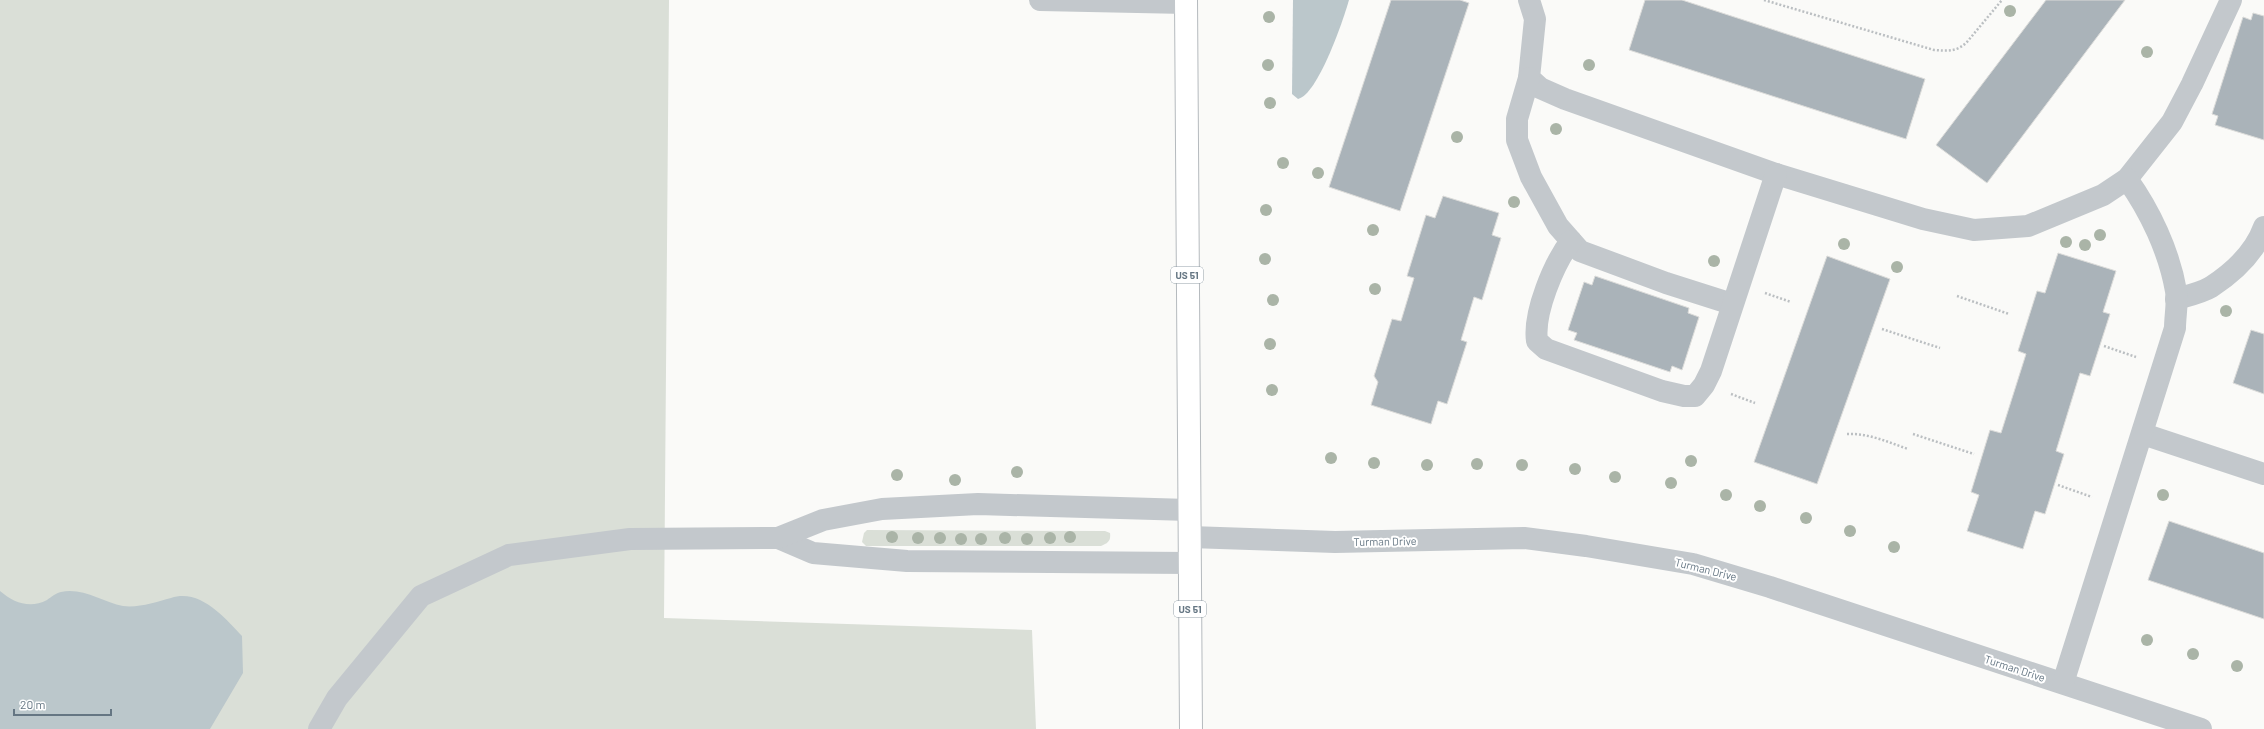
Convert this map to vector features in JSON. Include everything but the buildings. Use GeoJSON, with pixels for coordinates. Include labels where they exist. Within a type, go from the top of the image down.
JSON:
{"type":"FeatureCollection","features":[{"type":"Feature","properties":{"kind":"main road","name":"US 51"},"geometry":{"type":"LineString","coordinates":[[1186,2],[1189,563],[1192,729]]}},
{"type":"Feature","properties":{"kind":"street"},"geometry":{"type":"LineString","coordinates":[[1040,0],[1186,2]]}},
{"type":"Feature","properties":{"kind":"street"},"geometry":{"type":"LineString","coordinates":[[1529,0],[1535,19],[1529,78],[1517,119],[1517,140],[1531,177],[1558,226],[1580,251],[1613,264],[1732,304]]}},
{"type":"Feature","properties":{"kind":"street"},"geometry":{"type":"LineString","coordinates":[[1529,78],[1540,88],[1565,99],[1776,174],[1923,219],[1974,230],[2028,226],[2103,195],[2127,179],[2172,122],[2192,84],[2230,0]]}},
{"type":"Feature","properties":{"kind":"street"},"geometry":{"type":"LineString","coordinates":[[1572,242],[1562,252],[1554,271],[1537,320],[1537,341],[1546,349],[1662,391],[1684,396],[1695,396],[1704,386],[1711,371],[1776,174]]}},
{"type":"Feature","properties":{"kind":"street"},"geometry":{"type":"LineString","coordinates":[[2062,683],[2120,506],[2175,328],[2176,292],[2159,234],[2141,198],[2127,179]]}},
{"type":"Feature","properties":{"kind":"street"},"geometry":{"type":"LineString","coordinates":[[2176,299],[2210,287],[2243,261],[2256,243],[2264,227]]}},
{"type":"Feature","properties":{"kind":"street"},"geometry":{"type":"LineString","coordinates":[[2142,434],[2264,474]]}},
{"type":"Feature","properties":{"kind":"street"},"geometry":{"type":"LineString","coordinates":[[319,729],[337,698],[421,596],[509,555],[630,539],[778,538],[823,520],[882,509],[978,504],[1189,510]]}},
{"type":"Feature","properties":{"kind":"street","name":"Turman Drive"},"geometry":{"type":"LineString","coordinates":[[1190,536],[1335,542],[1524,538],[1593,547],[1693,564],[1770,587],[2200,729]]}},
{"type":"Feature","properties":{"kind":"street"},"geometry":{"type":"LineString","coordinates":[[778,538],[813,553],[907,561],[1189,563]]}},
{"type":"Feature","properties":{"kind":"path"},"geometry":{"type":"LineString","coordinates":[[1764,0],[1934,50],[1949,51],[1961,48],[2002,0]]}},
{"type":"Feature","properties":{"kind":"path"},"geometry":{"type":"LineString","coordinates":[[1957,296],[2009,314]]}},
{"type":"Feature","properties":{"kind":"path"},"geometry":{"type":"LineString","coordinates":[[1882,329],[1940,348]]}},
{"type":"Feature","properties":{"kind":"path"},"geometry":{"type":"LineString","coordinates":[[2104,346],[2164,366]]}},
{"type":"Feature","properties":{"kind":"path"},"geometry":{"type":"LineString","coordinates":[[1846,434],[1858,434],[1874,437],[1908,449]]}},
{"type":"Feature","properties":{"kind":"path"},"geometry":{"type":"LineString","coordinates":[[1914,434],[1974,454]]}},
{"type":"Feature","properties":{"kind":"path"},"geometry":{"type":"LineString","coordinates":[[2058,485],[2120,506]]}},
{"type":"Feature","properties":{"kind":"shaded area"},"geometry":{"type":"Polygon","coordinates":[[[0,0],[669,0],[664,618],[1032,630],[1036,729],[0,729],[0,0]]]}},
{"type":"Feature","properties":{"kind":"shaded area"},"geometry":{"type":"Polygon","coordinates":[[[1293,0],[1349,0],[1329,56],[1314,84],[1306,94],[1298,99],[1292,94],[1293,0]]]}},
{"type":"Feature","properties":{"kind":"shaded area"},"geometry":{"type":"Polygon","coordinates":[[[867,530],[1105,531],[1110,533],[1110,538],[1106,544],[1101,546],[866,546],[862,542],[864,533],[867,530]]]}},
{"type":"Feature","properties":{"kind":"shaded area"},"geometry":{"type":"Polygon","coordinates":[[[0,591],[11,599],[28,604],[41,603],[57,593],[69,591],[85,593],[123,606],[147,604],[182,596],[192,597],[211,606],[220,613],[242,636],[243,673],[210,729],[0,729],[0,591]]]}}]}
